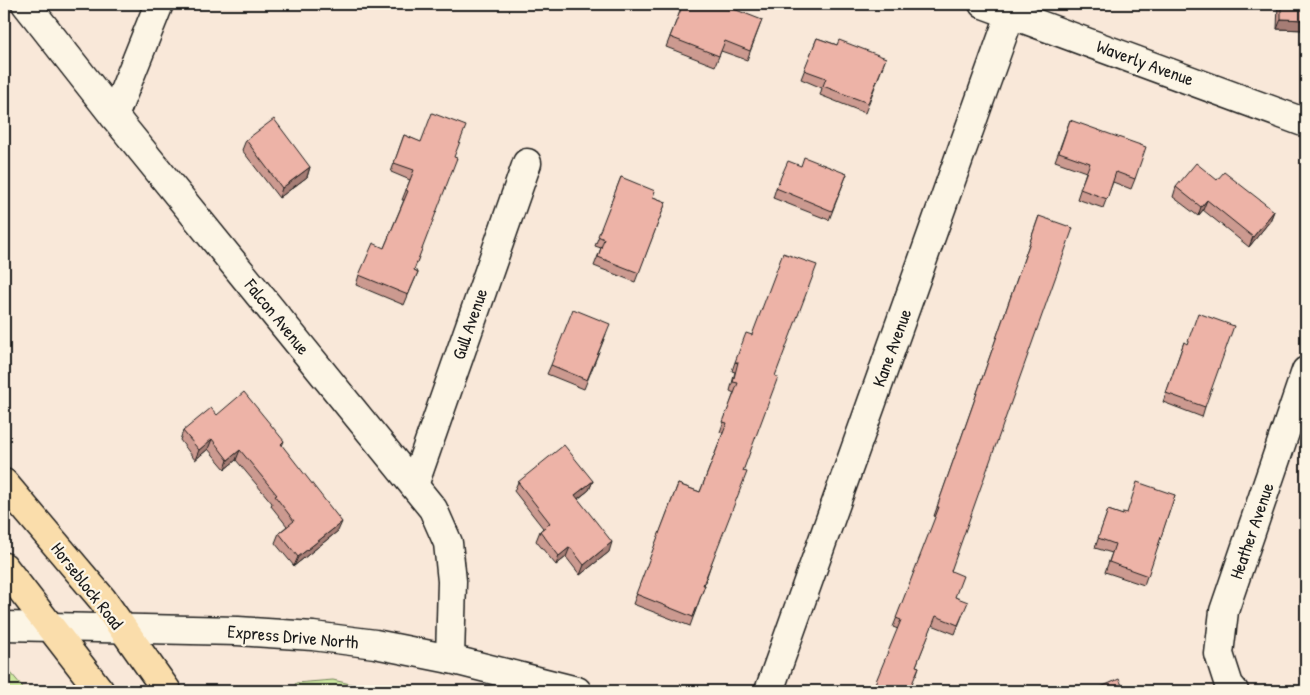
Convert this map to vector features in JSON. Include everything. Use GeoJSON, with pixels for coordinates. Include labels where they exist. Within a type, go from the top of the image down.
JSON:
{"type":"FeatureCollection","features":[{"type":"Feature","properties":{"kind":"main road","name":"Horseblock Road"},"geometry":{"type":"LineString","coordinates":[[4,483],[102,599],[121,629],[167,691]]}},
{"type":"Feature","properties":{"kind":"main road"},"geometry":{"type":"LineString","coordinates":[[4,567],[100,691]]}},
{"type":"Feature","properties":{"kind":"street","name":"Falcon Avenue"},"geometry":{"type":"LineString","coordinates":[[26,4],[114,116],[433,509],[448,543],[452,581],[450,659]]}},
{"type":"Feature","properties":{"kind":"street"},"geometry":{"type":"LineString","coordinates":[[114,116],[159,4]]}},
{"type":"Feature","properties":{"kind":"street","name":"Waverly Avenue"},"geometry":{"type":"LineString","coordinates":[[983,4],[1013,9],[1306,123]]}},
{"type":"Feature","properties":{"kind":"street","name":"Kane Avenue"},"geometry":{"type":"LineString","coordinates":[[769,691],[1013,9]]}},
{"type":"Feature","properties":{"kind":"street","name":"Gull Avenue"},"geometry":{"type":"LineString","coordinates":[[414,485],[527,163]]}},
{"type":"Feature","properties":{"kind":"street","name":"Heather Avenue"},"geometry":{"type":"LineString","coordinates":[[1234,691],[1229,685],[1219,654],[1224,611],[1306,371]]}},
{"type":"Feature","properties":{"kind":"street","name":"Express Drive North"},"geometry":{"type":"LineString","coordinates":[[4,626],[238,631],[313,636],[375,644],[450,659],[577,691]]}},
{"type":"Feature","properties":{"kind":"green space"},"geometry":{"type":"Polygon","coordinates":[[[4,667],[6,667],[26,691],[4,691],[4,667]]]}},
{"type":"Feature","properties":{"kind":"green space"},"geometry":{"type":"Polygon","coordinates":[[[333,680],[381,691],[291,691],[296,683],[333,680]]]}},
{"type":"Feature","properties":{"kind":"building"},"geometry":{"type":"Polygon","coordinates":[[[683,4],[721,4],[762,20],[750,51],[725,41],[719,56],[670,37],[683,4]]]}},
{"type":"Feature","properties":{"kind":"building"},"geometry":{"type":"Polygon","coordinates":[[[1281,4],[1306,4],[1306,20],[1281,19],[1281,4]]]}},
{"type":"Feature","properties":{"kind":"building"},"geometry":{"type":"Polygon","coordinates":[[[817,38],[837,45],[839,40],[886,58],[868,103],[823,86],[826,78],[804,70],[817,38]]]}},
{"type":"Feature","properties":{"kind":"building"},"geometry":{"type":"Polygon","coordinates":[[[432,113],[466,126],[454,157],[457,158],[414,270],[418,272],[408,295],[359,275],[373,243],[384,248],[408,191],[406,190],[414,170],[394,163],[404,135],[421,142],[432,113]]]}},
{"type":"Feature","properties":{"kind":"building"},"geometry":{"type":"Polygon","coordinates":[[[274,119],[310,167],[282,188],[246,140],[274,119]]]}},
{"type":"Feature","properties":{"kind":"building"},"geometry":{"type":"Polygon","coordinates":[[[1070,120],[1146,147],[1135,179],[1116,172],[1107,199],[1080,189],[1090,163],[1059,152],[1070,120]]]}},
{"type":"Feature","properties":{"kind":"building"},"geometry":{"type":"Polygon","coordinates":[[[804,157],[847,174],[832,211],[776,188],[788,161],[801,166],[804,157]]]}},
{"type":"Feature","properties":{"kind":"building"},"geometry":{"type":"Polygon","coordinates":[[[1196,163],[1217,180],[1224,172],[1274,211],[1253,237],[1207,200],[1201,207],[1176,187],[1196,163]]]}},
{"type":"Feature","properties":{"kind":"building"},"geometry":{"type":"Polygon","coordinates":[[[621,177],[655,191],[653,197],[666,202],[639,273],[598,257],[604,239],[598,236],[621,177]]]}},
{"type":"Feature","properties":{"kind":"building"},"geometry":{"type":"Polygon","coordinates":[[[1039,216],[1073,228],[951,571],[963,576],[955,597],[968,602],[958,625],[936,616],[916,666],[919,667],[909,691],[872,691],[901,620],[896,618],[939,507],[937,507],[1039,216]]]}},
{"type":"Feature","properties":{"kind":"building"},"geometry":{"type":"Polygon","coordinates":[[[783,253],[817,265],[775,376],[778,377],[743,471],[747,472],[703,585],[705,585],[693,617],[636,594],[678,484],[700,492],[727,423],[723,422],[738,383],[733,382],[738,362],[735,362],[746,333],[752,335],[783,253]]]}},
{"type":"Feature","properties":{"kind":"building"},"geometry":{"type":"Polygon","coordinates":[[[573,309],[610,324],[587,380],[551,365],[573,309]]]}},
{"type":"Feature","properties":{"kind":"building"},"geometry":{"type":"Polygon","coordinates":[[[1198,313],[1234,326],[1205,407],[1166,393],[1184,342],[1187,344],[1198,313]]]}},
{"type":"Feature","properties":{"kind":"building"},"geometry":{"type":"Polygon","coordinates":[[[244,392],[284,441],[281,444],[342,522],[298,557],[279,533],[294,521],[275,496],[277,495],[240,450],[228,460],[212,439],[199,450],[183,431],[211,408],[217,415],[244,392]]]}},
{"type":"Feature","properties":{"kind":"building"},"geometry":{"type":"Polygon","coordinates":[[[564,445],[593,481],[575,495],[612,542],[584,565],[570,547],[559,556],[540,531],[550,523],[518,482],[564,445]]]}},
{"type":"Feature","properties":{"kind":"building"},"geometry":{"type":"Polygon","coordinates":[[[1137,482],[1175,495],[1148,576],[1109,562],[1115,544],[1098,538],[1108,510],[1123,515],[1123,512],[1127,513],[1137,482]]]}},
{"type":"Feature","properties":{"kind":"building"},"geometry":{"type":"Polygon","coordinates":[[[1119,679],[1125,691],[1092,691],[1119,679]]]}}]}
